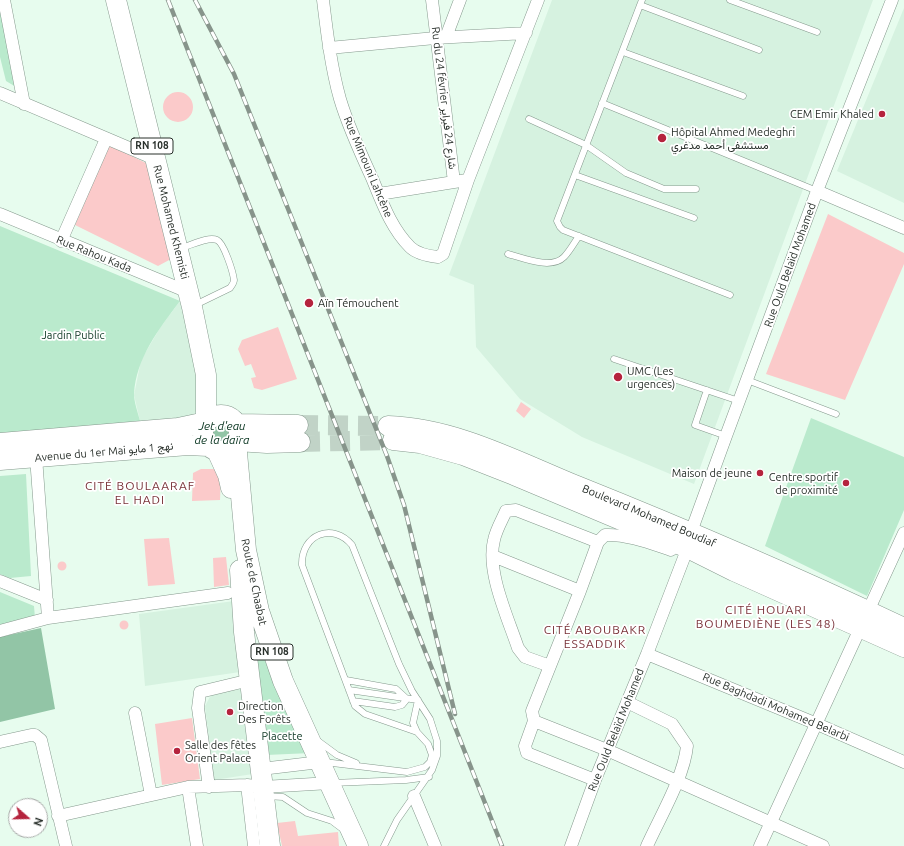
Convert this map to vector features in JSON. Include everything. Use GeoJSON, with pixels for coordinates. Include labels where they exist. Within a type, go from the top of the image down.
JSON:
{"type":"FeatureCollection","features":[{"type":"Feature","properties":{"kind":"main road","name":"Rue Mohamed Khemisti"},"geometry":{"type":"LineString","coordinates":[[116,0],[176,249],[190,299],[206,375],[214,395],[234,431]]}},
{"type":"Feature","properties":{"kind":"main road","name":"Rue Mohamed Khemisti"},"geometry":{"type":"LineString","coordinates":[[206,375],[206,421]]}},
{"type":"Feature","properties":{"kind":"main road"},"geometry":{"type":"LineString","coordinates":[[234,431],[228,450],[212,448],[202,437],[206,421],[215,415],[234,431],[267,443]]}},
{"type":"Feature","properties":{"kind":"main road","name":"Avenue du 1er Mai نهج 1 مايو"},"geometry":{"type":"LineString","coordinates":[[0,443],[178,428],[206,421]]}},
{"type":"Feature","properties":{"kind":"main road"},"geometry":{"type":"LineString","coordinates":[[234,431],[299,434],[267,443],[248,463],[238,478]]}},
{"type":"Feature","properties":{"kind":"main road","name":"Route de Chaabat"},"geometry":{"type":"LineString","coordinates":[[234,431],[246,550],[259,611],[272,652],[303,726],[330,783],[338,819],[358,846]]}},
{"type":"Feature","properties":{"kind":"main road","name":"Boulevard Mohamed Boudiaf"},"geometry":{"type":"LineString","coordinates":[[390,433],[463,455],[688,545],[734,571],[865,619],[904,628]]}},
{"type":"Feature","properties":{"kind":"main road","name":"Avenue du 1er Mai نهج 1 مايو"},"geometry":{"type":"LineString","coordinates":[[0,460],[188,445],[212,448]]}},
{"type":"Feature","properties":{"kind":"main road","name":"Route de Chaabat"},"geometry":{"type":"LineString","coordinates":[[212,448],[228,475],[231,489],[259,784],[270,846]]}},
{"type":"Feature","properties":{"kind":"main road","name":"Boulevard Mohamed Boudiaf"},"geometry":{"type":"LineString","coordinates":[[865,619],[904,646]]}},
{"type":"Feature","properties":{"kind":"street"},"geometry":{"type":"LineString","coordinates":[[4,0],[24,104]]}},
{"type":"Feature","properties":{"kind":"street","name":"Rue Mimouni Lahcène"},"geometry":{"type":"LineString","coordinates":[[323,0],[329,48],[340,98],[352,134],[389,217],[411,248],[432,256],[438,257],[443,254],[468,180]]}},
{"type":"Feature","properties":{"kind":"street","name":"Ru du 24 février شارع 24 فبراير"},"geometry":{"type":"LineString","coordinates":[[432,0],[441,38],[454,182],[468,180]]}},
{"type":"Feature","properties":{"kind":"street"},"geometry":{"type":"LineString","coordinates":[[441,38],[460,0]]}},
{"type":"Feature","properties":{"kind":"street"},"geometry":{"type":"LineString","coordinates":[[468,180],[538,0]]}},
{"type":"Feature","properties":{"kind":"street","name":"Rue Ould Belaïd Mohamed"},"geometry":{"type":"LineString","coordinates":[[571,846],[595,780],[647,654],[817,191],[892,0]]}},
{"type":"Feature","properties":{"kind":"street"},"geometry":{"type":"LineString","coordinates":[[329,48],[526,32]]}},
{"type":"Feature","properties":{"kind":"street"},"geometry":{"type":"LineString","coordinates":[[0,93],[155,159]]}},
{"type":"Feature","properties":{"kind":"street"},"geometry":{"type":"LineString","coordinates":[[61,241],[106,139]]}},
{"type":"Feature","properties":{"kind":"street"},"geometry":{"type":"LineString","coordinates":[[379,194],[454,182]]}},
{"type":"Feature","properties":{"kind":"street"},"geometry":{"type":"LineString","coordinates":[[817,191],[904,228]]}},
{"type":"Feature","properties":{"kind":"street","name":"Rue Rahou Kada"},"geometry":{"type":"LineString","coordinates":[[0,214],[190,299]]}},
{"type":"Feature","properties":{"kind":"street"},"geometry":{"type":"LineString","coordinates":[[36,458],[48,618]]}},
{"type":"Feature","properties":{"kind":"street"},"geometry":{"type":"LineString","coordinates":[[550,666],[525,657],[518,648],[495,575],[492,556],[494,540],[506,511],[516,510],[598,542]]}},
{"type":"Feature","properties":{"kind":"street"},"geometry":{"type":"LineString","coordinates":[[760,846],[904,533]]}},
{"type":"Feature","properties":{"kind":"street"},"geometry":{"type":"LineString","coordinates":[[595,780],[527,753],[525,746],[534,722],[532,711],[598,542],[605,535],[612,534],[640,540],[688,545]]}},
{"type":"Feature","properties":{"kind":"street"},"geometry":{"type":"LineString","coordinates":[[492,556],[580,591]]}},
{"type":"Feature","properties":{"kind":"street"},"geometry":{"type":"LineString","coordinates":[[0,581],[47,600]]}},
{"type":"Feature","properties":{"kind":"street"},"geometry":{"type":"LineString","coordinates":[[0,631],[48,618],[228,593]]}},
{"type":"Feature","properties":{"kind":"street","name":"Rue Baghdadi Mohamed Belarbi"},"geometry":{"type":"LineString","coordinates":[[647,654],[817,724],[904,762]]}},
{"type":"Feature","properties":{"kind":"street"},"geometry":{"type":"LineString","coordinates":[[209,787],[198,708],[200,692],[250,680]]}},
{"type":"Feature","properties":{"kind":"street"},"geometry":{"type":"LineString","coordinates":[[627,702],[672,724],[687,746],[686,756],[676,782],[647,846]]}},
{"type":"Feature","properties":{"kind":"street"},"geometry":{"type":"LineString","coordinates":[[136,713],[151,795]]}},
{"type":"Feature","properties":{"kind":"street"},"geometry":{"type":"LineString","coordinates":[[534,722],[607,750],[676,782],[823,846]]}},
{"type":"Feature","properties":{"kind":"street"},"geometry":{"type":"LineString","coordinates":[[0,742],[27,735],[35,735],[41,740],[66,846]]}},
{"type":"Feature","properties":{"kind":"street"},"geometry":{"type":"LineString","coordinates":[[259,784],[320,762]]}},
{"type":"Feature","properties":{"kind":"street"},"geometry":{"type":"LineString","coordinates":[[58,816],[188,787],[330,783]]}},
{"type":"Feature","properties":{"kind":"street"},"geometry":{"type":"LineString","coordinates":[[254,846],[259,784]]}},
{"type":"Feature","properties":{"kind":"street"},"geometry":{"type":"LineString","coordinates":[[188,787],[197,846]]}},
{"type":"Feature","properties":{"kind":"street"},"geometry":{"type":"LineString","coordinates":[[414,796],[435,846]]}},
{"type":"Feature","properties":{"kind":"lane"},"geometry":{"type":"LineString","coordinates":[[730,0],[817,32]]}},
{"type":"Feature","properties":{"kind":"lane"},"geometry":{"type":"LineString","coordinates":[[730,295],[563,230],[557,221],[641,3],[759,50]]}},
{"type":"Feature","properties":{"kind":"lane"},"geometry":{"type":"LineString","coordinates":[[623,52],[743,96]]}},
{"type":"Feature","properties":{"kind":"lane"},"geometry":{"type":"LineString","coordinates":[[602,103],[817,191]]}},
{"type":"Feature","properties":{"kind":"lane"},"geometry":{"type":"LineString","coordinates":[[529,119],[586,145],[626,173],[664,189],[696,189]]}},
{"type":"Feature","properties":{"kind":"lane"},"geometry":{"type":"LineString","coordinates":[[575,175],[694,218]]}},
{"type":"Feature","properties":{"kind":"lane"},"geometry":{"type":"LineString","coordinates":[[508,254],[540,262],[554,263],[564,257],[579,236]]}},
{"type":"Feature","properties":{"kind":"lane"},"geometry":{"type":"LineString","coordinates":[[176,249],[211,239],[217,240],[223,245],[234,278],[233,284],[230,288],[190,299]]}},
{"type":"Feature","properties":{"kind":"lane"},"geometry":{"type":"LineString","coordinates":[[614,359],[739,401]]}},
{"type":"Feature","properties":{"kind":"lane"},"geometry":{"type":"LineString","coordinates":[[747,380],[836,414]]}},
{"type":"Feature","properties":{"kind":"lane"},"geometry":{"type":"LineString","coordinates":[[707,390],[695,425],[726,436]]}},
{"type":"Feature","properties":{"kind":"lane"},"geometry":{"type":"LineString","coordinates":[[384,846],[397,820],[429,777],[435,764],[437,741],[430,719],[399,664],[352,545],[342,536],[329,533],[322,534],[310,540],[303,552],[302,565],[353,701],[358,710],[365,714],[417,732]]}},
{"type":"Feature","properties":{"kind":"lane"},"geometry":{"type":"LineString","coordinates":[[346,680],[396,689],[407,699]]}},
{"type":"Feature","properties":{"kind":"lane"},"geometry":{"type":"LineString","coordinates":[[349,690],[418,700]]}},
{"type":"Feature","properties":{"kind":"lane"},"geometry":{"type":"LineString","coordinates":[[353,701],[395,707],[402,705],[407,699]]}},
{"type":"Feature","properties":{"kind":"lane"},"geometry":{"type":"LineString","coordinates":[[320,762],[407,772],[425,767],[431,759],[431,749],[417,732],[413,718],[418,700]]}},
{"type":"Feature","properties":{"kind":"lane"},"geometry":{"type":"LineString","coordinates":[[303,726],[336,755],[369,767]]}},
{"type":"Feature","properties":{"kind":"lane"},"geometry":{"type":"LineString","coordinates":[[330,783],[406,780],[429,777]]}},
{"type":"Feature","properties":{"kind":"lane"},"geometry":{"type":"LineString","coordinates":[[259,784],[283,797],[307,813],[338,819],[348,836],[350,846]]}},
{"type":"Feature","properties":{"kind":"shaded area","name":"Hôpital Ahmed Medeghri مستشفى أحمد مدغري"},"geometry":{"type":"Polygon","coordinates":[[[552,0],[873,0],[694,484],[582,437],[520,399],[476,347],[474,285],[449,275],[552,0]]]}},
{"type":"Feature","properties":{"kind":"shaded area","name":"CEM Emir Khaled"},"geometry":{"type":"Polygon","coordinates":[[[904,8],[904,203],[837,171],[904,8]]]}},
{"type":"Feature","properties":{"kind":"shaded area"},"geometry":{"type":"Polygon","coordinates":[[[180,301],[199,368],[201,404],[189,421],[140,421],[134,395],[141,360],[160,328],[180,301]]]}},
{"type":"Feature","properties":{"kind":"shaded area"},"geometry":{"type":"Polygon","coordinates":[[[234,601],[240,672],[145,686],[139,614],[234,601]]]}},
{"type":"Feature","properties":{"kind":"shaded area","name":"Direction Des Forêts"},"geometry":{"type":"Polygon","coordinates":[[[245,689],[253,774],[214,780],[205,706],[212,693],[245,689]]]}},
{"type":"Feature","properties":{"kind":"green space"},"geometry":{"type":"Polygon","coordinates":[[[0,0],[16,87],[6,81],[0,57],[0,0]]]}},
{"type":"Feature","properties":{"kind":"green space","name":"Jardin Public"},"geometry":{"type":"Polygon","coordinates":[[[0,226],[180,301],[150,344],[139,368],[134,394],[140,421],[0,434],[0,226]]]}},
{"type":"Feature","properties":{"kind":"green space","name":"Centre sportif de proximité"},"geometry":{"type":"Polygon","coordinates":[[[811,418],[904,457],[904,510],[867,596],[765,546],[811,418]]]}},
{"type":"Feature","properties":{"kind":"green space"},"geometry":{"type":"Polygon","coordinates":[[[26,474],[31,576],[10,578],[0,574],[0,476],[26,474]]]}},
{"type":"Feature","properties":{"kind":"green space"},"geometry":{"type":"Polygon","coordinates":[[[0,592],[34,606],[35,618],[0,625],[0,592]]]}},
{"type":"Feature","properties":{"kind":"green space","name":"Placette"},"geometry":{"type":"Polygon","coordinates":[[[250,631],[311,753],[266,755],[250,631]]]}},
{"type":"Feature","properties":{"kind":"water","name":"Jet d'eau de la daïra"},"geometry":{"type":"Polygon","coordinates":[[[220,419],[229,420],[235,427],[227,445],[222,446],[209,437],[211,426],[220,419]]]}},
{"type":"Feature","properties":{"kind":"water"},"geometry":{"type":"Polygon","coordinates":[[[41,628],[55,709],[0,722],[0,637],[41,628]]]}},
{"type":"Feature","properties":{"kind":"building"},"geometry":{"type":"Polygon","coordinates":[[[178,92],[189,96],[193,107],[189,118],[178,122],[167,118],[163,107],[167,96],[178,92]]]}},
{"type":"Feature","properties":{"kind":"building"},"geometry":{"type":"Polygon","coordinates":[[[109,145],[148,164],[171,259],[158,266],[75,225],[109,145]]]}},
{"type":"Feature","properties":{"kind":"building"},"geometry":{"type":"Polygon","coordinates":[[[828,214],[904,253],[904,264],[845,400],[766,374],[828,214]]]}},
{"type":"Feature","properties":{"kind":"building"},"geometry":{"type":"Polygon","coordinates":[[[278,327],[297,379],[262,390],[254,388],[251,378],[256,377],[251,364],[245,366],[238,349],[242,340],[278,327]]]}},
{"type":"Feature","properties":{"kind":"building"},"geometry":{"type":"Polygon","coordinates":[[[521,402],[531,409],[524,418],[516,411],[521,402]]]}},
{"type":"Feature","properties":{"kind":"building"},"geometry":{"type":"Polygon","coordinates":[[[201,469],[214,469],[221,475],[220,500],[192,501],[193,473],[201,469]]]}},
{"type":"Feature","properties":{"kind":"building"},"geometry":{"type":"Polygon","coordinates":[[[169,538],[175,584],[148,586],[144,539],[169,538]]]}},
{"type":"Feature","properties":{"kind":"building"},"geometry":{"type":"Polygon","coordinates":[[[226,557],[229,585],[214,587],[213,558],[226,557]]]}},
{"type":"Feature","properties":{"kind":"building"},"geometry":{"type":"Polygon","coordinates":[[[62,561],[67,566],[62,571],[57,566],[62,561]]]}},
{"type":"Feature","properties":{"kind":"building"},"geometry":{"type":"Polygon","coordinates":[[[122,621],[126,621],[128,625],[126,629],[122,629],[120,627],[120,623],[122,621]]]}},
{"type":"Feature","properties":{"kind":"building","name":"Salle des fêtes Orient Palace"},"geometry":{"type":"Polygon","coordinates":[[[192,718],[200,779],[162,785],[155,724],[192,718]]]}},
{"type":"Feature","properties":{"kind":"building"},"geometry":{"type":"Polygon","coordinates":[[[295,821],[298,836],[338,832],[339,846],[282,846],[277,823],[295,821]]]}},
{"type":"Feature","properties":{"kind":"tunnel"},"geometry":{"type":"LineString","coordinates":[[298,425],[388,426]]}},
{"type":"Feature","properties":{"kind":"tunnel"},"geometry":{"type":"LineString","coordinates":[[300,442],[393,440]]}},
{"type":"Feature","properties":{"kind":"railway"},"geometry":{"type":"LineString","coordinates":[[168,0],[502,846]]}},
{"type":"Feature","properties":{"kind":"railway"},"geometry":{"type":"LineString","coordinates":[[195,0],[234,74],[387,456],[404,505],[455,714]]}},
{"type":"Feature","properties":{"kind":"place","name":"CEM Emir Khaled"},"geometry":{"type":"Point","coordinates":[882,114]}},
{"type":"Feature","properties":{"kind":"place","name":"Hôpital Ahmed Medeghri مستشفى أحمد مدغري"},"geometry":{"type":"Point","coordinates":[662,138]}},
{"type":"Feature","properties":{"kind":"place","name":"Aïn Témouchent"},"geometry":{"type":"Point","coordinates":[309,303]}},
{"type":"Feature","properties":{"kind":"place","name":"UMC (Les urgences)"},"geometry":{"type":"Point","coordinates":[618,377]}},
{"type":"Feature","properties":{"kind":"place","name":"Maison de jeune"},"geometry":{"type":"Point","coordinates":[760,473]}},
{"type":"Feature","properties":{"kind":"place","name":"Centre sportif de proximité"},"geometry":{"type":"Point","coordinates":[846,483]}},
{"type":"Feature","properties":{"kind":"place","name":"Direction Des Forêts"},"geometry":{"type":"Point","coordinates":[230,712]}},
{"type":"Feature","properties":{"kind":"place","name":"Salle des fêtes Orient Palace"},"geometry":{"type":"Point","coordinates":[177,751]}},
{"type":"Feature","properties":{"kind":"district","name":"CITÉ BOULAARAF EL HADI"},"geometry":{"type":"Point","coordinates":[140,493]}},
{"type":"Feature","properties":{"kind":"district","name":"CITÉ HOUARI BOUMEDIÈNE (LES 48)"},"geometry":{"type":"Point","coordinates":[766,617]}},
{"type":"Feature","properties":{"kind":"district","name":"CITÉ ABOUBAKR ESSADDIK"},"geometry":{"type":"Point","coordinates":[595,637]}}]}
